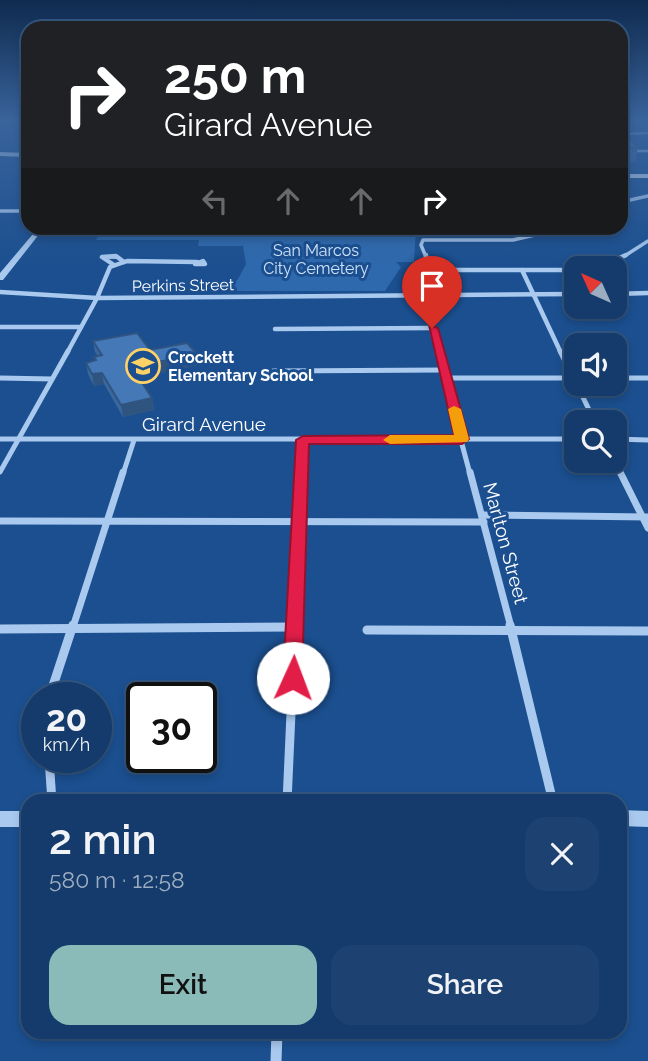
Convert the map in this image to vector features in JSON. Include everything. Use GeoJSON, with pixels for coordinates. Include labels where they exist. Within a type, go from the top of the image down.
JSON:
{"type":"FeatureCollection","features":[{"type":"Feature","properties":{"kind":"main road"},"geometry":{"type":"LineString","coordinates":[[628,176],[648,176]]}},
{"type":"Feature","properties":{"kind":"street"},"geometry":{"type":"LineString","coordinates":[[628,200],[648,196]]}},
{"type":"Feature","properties":{"kind":"street"},"geometry":{"type":"LineString","coordinates":[[0,211],[21,211]]}},
{"type":"Feature","properties":{"kind":"street"},"geometry":{"type":"LineString","coordinates":[[0,278],[35,235]]}},
{"type":"Feature","properties":{"kind":"street"},"geometry":{"type":"LineString","coordinates":[[545,235],[516,240],[423,240],[421,244],[426,254],[425,270],[564,270]]}},
{"type":"Feature","properties":{"kind":"street"},"geometry":{"type":"LineString","coordinates":[[623,256],[648,241]]}},
{"type":"Feature","properties":{"kind":"street"},"geometry":{"type":"LineString","coordinates":[[114,265],[102,257],[116,256],[124,262]]}},
{"type":"Feature","properties":{"kind":"street"},"geometry":{"type":"LineString","coordinates":[[0,472],[97,298],[110,267],[124,262],[197,262]]}},
{"type":"Feature","properties":{"kind":"street"},"geometry":{"type":"LineString","coordinates":[[522,270],[564,358]]}},
{"type":"Feature","properties":{"kind":"street","name":"Perkins Street"},"geometry":{"type":"LineString","coordinates":[[0,292],[97,298],[564,294]]}},
{"type":"Feature","properties":{"kind":"street","name":"Marlton Street"},"geometry":{"type":"LineString","coordinates":[[422,293],[483,518],[551,794]]}},
{"type":"Feature","properties":{"kind":"street"},"geometry":{"type":"LineString","coordinates":[[627,294],[648,293]]}},
{"type":"Feature","properties":{"kind":"street"},"geometry":{"type":"LineString","coordinates":[[0,327],[81,327]]}},
{"type":"Feature","properties":{"kind":"street"},"geometry":{"type":"LineString","coordinates":[[275,329],[432,328]]}},
{"type":"Feature","properties":{"kind":"street"},"geometry":{"type":"LineString","coordinates":[[273,371],[445,374],[564,380]]}},
{"type":"Feature","properties":{"kind":"street"},"geometry":{"type":"LineString","coordinates":[[0,378],[52,379]]}},
{"type":"Feature","properties":{"kind":"street"},"geometry":{"type":"LineString","coordinates":[[627,378],[648,378]]}},
{"type":"Feature","properties":{"kind":"street","name":"Girard Avenue"},"geometry":{"type":"LineString","coordinates":[[0,439],[564,439]]}},
{"type":"Feature","properties":{"kind":"street"},"geometry":{"type":"LineString","coordinates":[[627,439],[648,440]]}},
{"type":"Feature","properties":{"kind":"street"},"geometry":{"type":"LineString","coordinates":[[54,682],[134,440]]}},
{"type":"Feature","properties":{"kind":"street"},"geometry":{"type":"LineString","coordinates":[[287,794],[303,440]]}},
{"type":"Feature","properties":{"kind":"street"},"geometry":{"type":"LineString","coordinates":[[621,473],[645,517],[648,528]]}},
{"type":"Feature","properties":{"kind":"street"},"geometry":{"type":"LineString","coordinates":[[0,521],[645,517]]}},
{"type":"Feature","properties":{"kind":"street"},"geometry":{"type":"LineString","coordinates":[[0,629],[295,627]]}},
{"type":"Feature","properties":{"kind":"street"},"geometry":{"type":"LineString","coordinates":[[367,630],[648,631]]}},
{"type":"Feature","properties":{"kind":"street"},"geometry":{"type":"LineString","coordinates":[[51,773],[52,794]]}},
{"type":"Feature","properties":{"kind":"street"},"geometry":{"type":"LineString","coordinates":[[627,818],[648,819]]}},
{"type":"Feature","properties":{"kind":"street"},"geometry":{"type":"LineString","coordinates":[[0,819],[21,819]]}},
{"type":"Feature","properties":{"kind":"street"},"geometry":{"type":"LineString","coordinates":[[276,1061],[277,1039]]}},
{"type":"Feature","properties":{"kind":"green space","name":"San Marcos City Cemetery"},"geometry":{"type":"Polygon","coordinates":[[[98,235],[416,235],[414,262],[396,262],[401,267],[385,291],[225,291],[238,279],[246,264],[243,246],[198,246],[199,240],[96,240],[98,235]]]}},
{"type":"Feature","properties":{"kind":"building","name":"Crockett Elementary School"},"geometry":{"type":"Polygon","coordinates":[[[137,333],[150,350],[187,343],[197,354],[143,365],[146,370],[135,372],[152,398],[121,405],[102,373],[92,374],[86,363],[102,355],[93,341],[137,333]]]}},
{"type":"Feature","properties":{"kind":"slow traffic"},"geometry":{"type":"LineString","coordinates":[[390,440],[462,439],[454,409]]}},
{"type":"Feature","properties":{"kind":"place","name":"Crockett Elementary School"},"geometry":{"type":"Point","coordinates":[143,366]}},
{"type":"Feature","properties":{"kind":"route"},"geometry":{"type":"LineString","coordinates":[[293,678],[303,440],[462,439],[432,328]]}}]}
